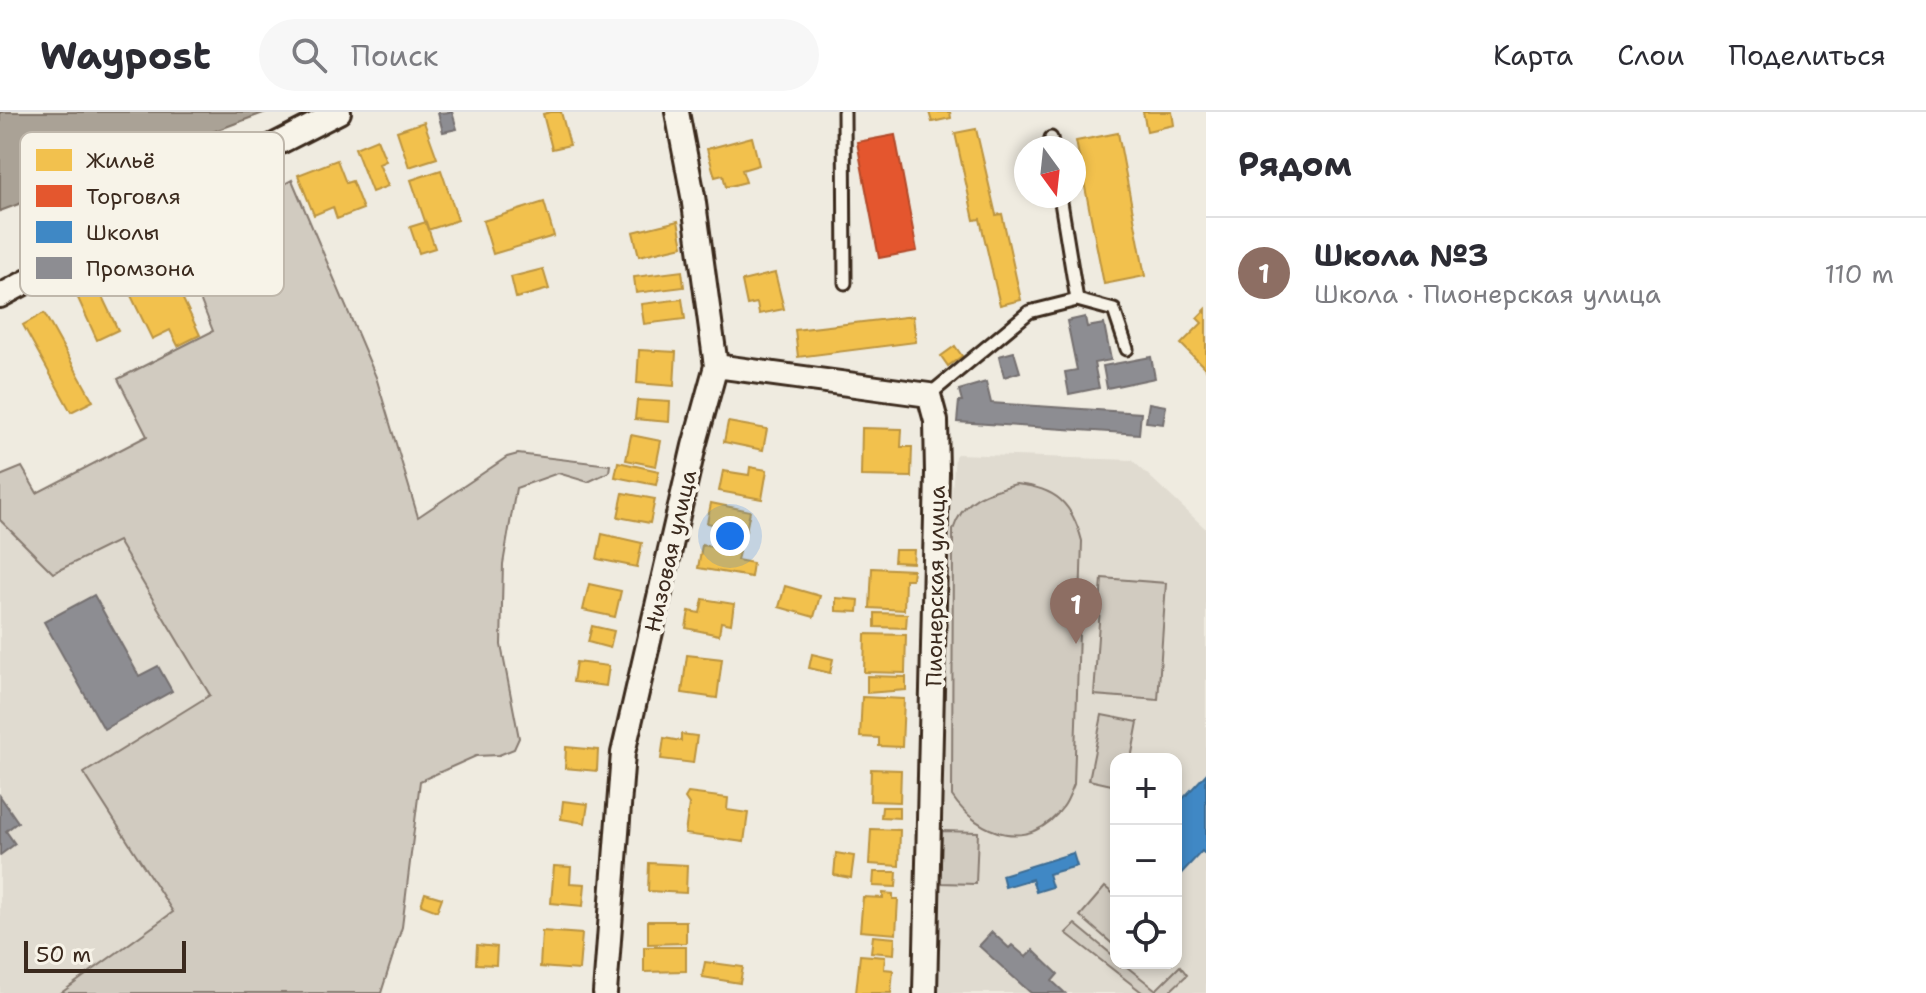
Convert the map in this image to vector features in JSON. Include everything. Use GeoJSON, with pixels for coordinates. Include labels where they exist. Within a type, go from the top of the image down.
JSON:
{"type":"FeatureCollection","features":[{"type":"Feature","properties":{"kind":"street"},"geometry":{"type":"LineString","coordinates":[[284,140],[339,112]]}},
{"type":"Feature","properties":{"kind":"street","name":"Низовая улица"},"geometry":{"type":"LineString","coordinates":[[605,993],[623,753],[694,446],[716,366],[693,196],[677,112]]}},
{"type":"Feature","properties":{"kind":"street"},"geometry":{"type":"LineString","coordinates":[[0,296],[20,285]]}},
{"type":"Feature","properties":{"kind":"street"},"geometry":{"type":"LineString","coordinates":[[716,366],[929,395]]}},
{"type":"Feature","properties":{"kind":"street","name":"Пионерская улица"},"geometry":{"type":"LineString","coordinates":[[925,993],[937,473],[936,421],[929,395]]}},
{"type":"Feature","properties":{"kind":"lane"},"geometry":{"type":"LineString","coordinates":[[844,112],[845,283]]}},
{"type":"Feature","properties":{"kind":"lane"},"geometry":{"type":"LineString","coordinates":[[1062,208],[1077,300]]}},
{"type":"Feature","properties":{"kind":"lane"},"geometry":{"type":"LineString","coordinates":[[929,395],[1029,312],[1077,300],[1114,310],[1127,349]]}},
{"type":"Feature","properties":{"kind":"shaded area"},"geometry":{"type":"Polygon","coordinates":[[[0,112],[266,112],[212,132],[20,132],[20,204],[0,211],[0,112]]]}},
{"type":"Feature","properties":{"kind":"shaded area"},"geometry":{"type":"Polygon","coordinates":[[[292,180],[376,377],[418,517],[507,457],[518,454],[610,465],[609,472],[588,482],[558,473],[516,488],[503,564],[501,645],[519,738],[514,749],[499,755],[476,756],[420,781],[402,927],[381,993],[61,993],[173,912],[84,773],[210,695],[118,541],[53,573],[0,520],[0,476],[22,467],[37,493],[147,436],[118,379],[213,331],[199,296],[284,296],[284,184],[292,180]]]}},
{"type":"Feature","properties":{"kind":"shaded area"},"geometry":{"type":"Polygon","coordinates":[[[957,454],[1132,460],[1206,529],[1206,993],[936,993],[950,512],[957,454]]]}},
{"type":"Feature","properties":{"kind":"shaded area"},"geometry":{"type":"Polygon","coordinates":[[[1016,484],[1042,489],[1060,500],[1073,517],[1082,541],[1074,784],[1065,805],[1050,821],[1036,830],[1005,834],[976,821],[952,796],[953,530],[957,519],[970,503],[1016,484]]]}},
{"type":"Feature","properties":{"kind":"shaded area"},"geometry":{"type":"Polygon","coordinates":[[[0,520],[53,573],[118,540],[210,695],[84,773],[174,912],[61,993],[0,993],[0,520]]]}},
{"type":"Feature","properties":{"kind":"shaded area"},"geometry":{"type":"Polygon","coordinates":[[[1102,578],[1166,583],[1158,700],[1094,695],[1102,578]]]}},
{"type":"Feature","properties":{"kind":"shaded area"},"geometry":{"type":"Polygon","coordinates":[[[1102,715],[1138,722],[1132,753],[1110,753],[1110,785],[1089,780],[1102,715]]]}},
{"type":"Feature","properties":{"kind":"shaded area"},"geometry":{"type":"Polygon","coordinates":[[[942,831],[978,832],[976,884],[940,883],[942,831]]]}},
{"type":"Feature","properties":{"kind":"shaded area"},"geometry":{"type":"Polygon","coordinates":[[[1105,887],[1110,891],[1110,942],[1080,916],[1105,887]]]}},
{"type":"Feature","properties":{"kind":"shaded area"},"geometry":{"type":"Polygon","coordinates":[[[1075,924],[1110,953],[1110,967],[1066,933],[1075,924]]]}},
{"type":"Feature","properties":{"kind":"shaded area"},"geometry":{"type":"Polygon","coordinates":[[[1112,969],[1130,969],[1156,990],[1177,969],[1182,969],[1187,975],[1168,993],[1143,993],[1112,969]]]}},
{"type":"Feature","properties":{"kind":"building: Жильё"},"geometry":{"type":"Polygon","coordinates":[[[561,112],[570,145],[552,149],[543,114],[561,112]]]}},
{"type":"Feature","properties":{"kind":"building: Жильё"},"geometry":{"type":"Polygon","coordinates":[[[929,112],[950,112],[951,118],[932,122],[929,112]]]}},
{"type":"Feature","properties":{"kind":"building: Жильё"},"geometry":{"type":"Polygon","coordinates":[[[1143,112],[1172,112],[1174,125],[1147,131],[1143,112]]]}},
{"type":"Feature","properties":{"kind":"building: Жильё"},"geometry":{"type":"Polygon","coordinates":[[[424,122],[437,158],[409,167],[397,131],[424,122]]]}},
{"type":"Feature","properties":{"kind":"building: Жильё"},"geometry":{"type":"Polygon","coordinates":[[[976,129],[996,215],[1002,214],[1021,300],[1000,305],[980,219],[974,220],[955,133],[976,129]]]}},
{"type":"Feature","properties":{"kind":"building: Жильё"},"geometry":{"type":"Polygon","coordinates":[[[1118,133],[1145,276],[1104,284],[1086,192],[1086,139],[1118,133]]]}},
{"type":"Feature","properties":{"kind":"building: Жильё"},"geometry":{"type":"Polygon","coordinates":[[[752,137],[759,165],[742,170],[746,182],[726,187],[723,175],[715,177],[707,149],[752,137]]]}},
{"type":"Feature","properties":{"kind":"building: Жильё"},"geometry":{"type":"Polygon","coordinates":[[[377,139],[386,161],[379,164],[388,186],[372,192],[355,148],[377,139]]]}},
{"type":"Feature","properties":{"kind":"building: Жильё"},"geometry":{"type":"Polygon","coordinates":[[[337,160],[346,183],[352,181],[363,209],[337,219],[333,207],[314,215],[298,175],[337,160]]]}},
{"type":"Feature","properties":{"kind":"building: Жильё"},"geometry":{"type":"Polygon","coordinates":[[[441,170],[458,220],[428,230],[411,180],[441,170]]]}},
{"type":"Feature","properties":{"kind":"building: Жильё"},"geometry":{"type":"Polygon","coordinates":[[[544,202],[554,236],[493,254],[483,221],[544,202]]]}},
{"type":"Feature","properties":{"kind":"building: Жильё"},"geometry":{"type":"Polygon","coordinates":[[[678,221],[683,246],[639,256],[633,232],[678,221]]]}},
{"type":"Feature","properties":{"kind":"building: Жильё"},"geometry":{"type":"Polygon","coordinates":[[[426,222],[435,248],[419,253],[410,227],[426,222]]]}},
{"type":"Feature","properties":{"kind":"building: Жильё"},"geometry":{"type":"Polygon","coordinates":[[[543,269],[549,289],[516,298],[511,277],[543,269]]]}},
{"type":"Feature","properties":{"kind":"building: Жильё"},"geometry":{"type":"Polygon","coordinates":[[[682,271],[684,287],[636,293],[634,277],[682,271]]]}},
{"type":"Feature","properties":{"kind":"building: Жильё"},"geometry":{"type":"Polygon","coordinates":[[[775,273],[784,309],[759,314],[757,303],[747,305],[742,281],[775,273]]]}},
{"type":"Feature","properties":{"kind":"building: Жильё"},"geometry":{"type":"Polygon","coordinates":[[[77,296],[102,296],[118,330],[97,340],[77,296]]]}},
{"type":"Feature","properties":{"kind":"building: Жильё"},"geometry":{"type":"Polygon","coordinates":[[[131,296],[181,296],[200,335],[178,346],[170,330],[152,339],[131,296]]]}},
{"type":"Feature","properties":{"kind":"building: Жильё"},"geometry":{"type":"Polygon","coordinates":[[[682,299],[685,319],[644,324],[641,304],[682,299]]]}},
{"type":"Feature","properties":{"kind":"building: Жильё"},"geometry":{"type":"Polygon","coordinates":[[[1206,309],[1206,369],[1181,344],[1202,323],[1197,318],[1206,309]]]}},
{"type":"Feature","properties":{"kind":"building: Жильё"},"geometry":{"type":"Polygon","coordinates":[[[44,313],[93,401],[71,412],[23,325],[44,313]]]}},
{"type":"Feature","properties":{"kind":"building: Жильё"},"geometry":{"type":"Polygon","coordinates":[[[913,316],[916,342],[798,357],[795,330],[913,316]]]}},
{"type":"Feature","properties":{"kind":"building: Жильё"},"geometry":{"type":"Polygon","coordinates":[[[955,346],[962,356],[948,366],[941,356],[955,346]]]}},
{"type":"Feature","properties":{"kind":"building: Жильё"},"geometry":{"type":"Polygon","coordinates":[[[639,350],[676,352],[674,386],[637,383],[639,350]]]}},
{"type":"Feature","properties":{"kind":"building: Жильё"},"geometry":{"type":"Polygon","coordinates":[[[637,400],[670,402],[669,422],[635,419],[637,400]]]}},
{"type":"Feature","properties":{"kind":"building: Жильё"},"geometry":{"type":"Polygon","coordinates":[[[728,422],[767,429],[763,450],[724,442],[728,422]]]}},
{"type":"Feature","properties":{"kind":"building: Жильё"},"geometry":{"type":"Polygon","coordinates":[[[862,428],[902,429],[901,447],[912,447],[911,477],[861,476],[862,428]]]}},
{"type":"Feature","properties":{"kind":"building: Жильё"},"geometry":{"type":"Polygon","coordinates":[[[631,435],[661,441],[656,466],[626,460],[631,435]]]}},
{"type":"Feature","properties":{"kind":"building: Жильё"},"geometry":{"type":"Polygon","coordinates":[[[618,462],[659,471],[656,485],[615,477],[618,462]]]}},
{"type":"Feature","properties":{"kind":"building: Жильё"},"geometry":{"type":"Polygon","coordinates":[[[750,467],[767,470],[762,499],[719,491],[723,471],[749,475],[750,467]]]}},
{"type":"Feature","properties":{"kind":"building: Жильё"},"geometry":{"type":"Polygon","coordinates":[[[623,493],[655,499],[650,523],[618,517],[623,493]]]}},
{"type":"Feature","properties":{"kind":"building: Жильё"},"geometry":{"type":"Polygon","coordinates":[[[711,503],[750,511],[746,531],[707,523],[711,503]]]}},
{"type":"Feature","properties":{"kind":"building: Жильё"},"geometry":{"type":"Polygon","coordinates":[[[602,534],[642,543],[637,567],[597,559],[602,534]]]}},
{"type":"Feature","properties":{"kind":"building: Жильё"},"geometry":{"type":"Polygon","coordinates":[[[702,545],[739,552],[737,560],[753,563],[751,577],[698,568],[702,545]]]}},
{"type":"Feature","properties":{"kind":"building: Жильё"},"geometry":{"type":"Polygon","coordinates":[[[895,550],[914,550],[913,563],[894,562],[895,550]]]}},
{"type":"Feature","properties":{"kind":"building: Жильё"},"geometry":{"type":"Polygon","coordinates":[[[872,568],[913,570],[912,579],[905,579],[904,610],[870,608],[872,568]]]}},
{"type":"Feature","properties":{"kind":"building: Жильё"},"geometry":{"type":"Polygon","coordinates":[[[589,584],[621,591],[615,617],[583,610],[589,584]]]}},
{"type":"Feature","properties":{"kind":"building: Жильё"},"geometry":{"type":"Polygon","coordinates":[[[785,586],[820,596],[814,617],[779,607],[785,586]]]}},
{"type":"Feature","properties":{"kind":"building: Жильё"},"geometry":{"type":"Polygon","coordinates":[[[836,598],[859,600],[858,612],[836,611],[836,598]]]}},
{"type":"Feature","properties":{"kind":"building: Жильё"},"geometry":{"type":"Polygon","coordinates":[[[703,599],[734,604],[731,624],[721,622],[719,635],[686,628],[689,611],[700,613],[703,599]]]}},
{"type":"Feature","properties":{"kind":"building: Жильё"},"geometry":{"type":"Polygon","coordinates":[[[875,613],[907,614],[906,628],[875,627],[875,613]]]}},
{"type":"Feature","properties":{"kind":"building: Жильё"},"geometry":{"type":"Polygon","coordinates":[[[592,626],[614,631],[610,648],[588,642],[592,626]]]}},
{"type":"Feature","properties":{"kind":"building: Жильё"},"geometry":{"type":"Polygon","coordinates":[[[865,634],[906,635],[905,673],[864,672],[865,634]]]}},
{"type":"Feature","properties":{"kind":"building: Жильё"},"geometry":{"type":"Polygon","coordinates":[[[812,654],[833,659],[830,673],[809,668],[812,654]]]}},
{"type":"Feature","properties":{"kind":"building: Жильё"},"geometry":{"type":"Polygon","coordinates":[[[687,655],[722,659],[717,698],[682,693],[687,655]]]}},
{"type":"Feature","properties":{"kind":"building: Жильё"},"geometry":{"type":"Polygon","coordinates":[[[576,662],[609,666],[606,686],[573,682],[576,662]]]}},
{"type":"Feature","properties":{"kind":"building: Жильё"},"geometry":{"type":"Polygon","coordinates":[[[867,676],[906,677],[906,690],[867,693],[867,676]]]}},
{"type":"Feature","properties":{"kind":"building: Жильё"},"geometry":{"type":"Polygon","coordinates":[[[862,697],[904,699],[902,747],[879,746],[879,738],[860,737],[862,697]]]}},
{"type":"Feature","properties":{"kind":"building: Жильё"},"geometry":{"type":"Polygon","coordinates":[[[681,734],[697,736],[693,763],[661,759],[664,738],[681,741],[681,734]]]}},
{"type":"Feature","properties":{"kind":"building: Жильё"},"geometry":{"type":"Polygon","coordinates":[[[566,747],[598,750],[597,771],[565,768],[566,747]]]}},
{"type":"Feature","properties":{"kind":"building: Жильё"},"geometry":{"type":"Polygon","coordinates":[[[871,769],[901,770],[900,802],[870,801],[871,769]]]}},
{"type":"Feature","properties":{"kind":"building: Жильё"},"geometry":{"type":"Polygon","coordinates":[[[688,793],[728,798],[727,810],[748,813],[744,842],[685,834],[689,804],[685,798],[688,793]]]}},
{"type":"Feature","properties":{"kind":"building: Жильё"},"geometry":{"type":"Polygon","coordinates":[[[563,801],[588,804],[585,823],[561,819],[563,801]]]}},
{"type":"Feature","properties":{"kind":"building: Жильё"},"geometry":{"type":"Polygon","coordinates":[[[882,807],[899,807],[899,818],[881,817],[882,807]]]}},
{"type":"Feature","properties":{"kind":"building: Жильё"},"geometry":{"type":"Polygon","coordinates":[[[871,829],[900,830],[899,866],[869,864],[871,829]]]}},
{"type":"Feature","properties":{"kind":"building: Жильё"},"geometry":{"type":"Polygon","coordinates":[[[836,853],[854,856],[851,878],[834,875],[836,853]]]}},
{"type":"Feature","properties":{"kind":"building: Жильё"},"geometry":{"type":"Polygon","coordinates":[[[649,863],[687,865],[686,893],[648,891],[649,863]]]}},
{"type":"Feature","properties":{"kind":"building: Жильё"},"geometry":{"type":"Polygon","coordinates":[[[554,866],[571,867],[570,883],[585,884],[583,906],[551,903],[554,866]]]}},
{"type":"Feature","properties":{"kind":"building: Жильё"},"geometry":{"type":"Polygon","coordinates":[[[874,872],[897,872],[896,887],[873,886],[874,872]]]}},
{"type":"Feature","properties":{"kind":"building: Жильё"},"geometry":{"type":"Polygon","coordinates":[[[425,893],[442,898],[437,911],[421,905],[425,893]]]}},
{"type":"Feature","properties":{"kind":"building: Жильё"},"geometry":{"type":"Polygon","coordinates":[[[883,893],[893,894],[893,899],[898,899],[896,934],[860,931],[863,897],[883,898],[883,893]]]}},
{"type":"Feature","properties":{"kind":"building: Жильё"},"geometry":{"type":"Polygon","coordinates":[[[648,921],[686,921],[686,943],[648,944],[648,921]]]}},
{"type":"Feature","properties":{"kind":"building: Жильё"},"geometry":{"type":"Polygon","coordinates":[[[542,931],[582,934],[579,970],[540,967],[542,931]]]}},
{"type":"Feature","properties":{"kind":"building: Жильё"},"geometry":{"type":"Polygon","coordinates":[[[873,936],[895,938],[894,954],[871,952],[873,936]]]}},
{"type":"Feature","properties":{"kind":"building: Жильё"},"geometry":{"type":"Polygon","coordinates":[[[477,945],[497,947],[496,965],[476,964],[477,945]]]}},
{"type":"Feature","properties":{"kind":"building: Жильё"},"geometry":{"type":"Polygon","coordinates":[[[644,947],[686,947],[686,971],[644,972],[644,947]]]}},
{"type":"Feature","properties":{"kind":"building: Жильё"},"geometry":{"type":"Polygon","coordinates":[[[860,955],[885,957],[884,969],[893,970],[891,993],[856,993],[860,955]]]}},
{"type":"Feature","properties":{"kind":"building: Жильё"},"geometry":{"type":"Polygon","coordinates":[[[705,962],[743,967],[740,983],[702,977],[705,962]]]}},
{"type":"Feature","properties":{"kind":"building: Торговля"},"geometry":{"type":"Polygon","coordinates":[[[895,135],[917,251],[879,258],[857,142],[895,135]]]}},
{"type":"Feature","properties":{"kind":"building: Школы"},"geometry":{"type":"Polygon","coordinates":[[[1206,774],[1206,855],[1202,851],[1182,873],[1182,825],[1182,800],[1206,774]]]}},
{"type":"Feature","properties":{"kind":"building: Школы"},"geometry":{"type":"Polygon","coordinates":[[[1073,853],[1077,866],[1048,874],[1052,887],[1036,892],[1032,879],[1005,887],[1002,875],[1073,853]]]}},
{"type":"Feature","properties":{"kind":"building: Промзона"},"geometry":{"type":"Polygon","coordinates":[[[452,112],[457,129],[443,132],[438,113],[452,112]]]}},
{"type":"Feature","properties":{"kind":"building: Промзона"},"geometry":{"type":"Polygon","coordinates":[[[1085,317],[1087,327],[1104,324],[1111,360],[1094,363],[1099,388],[1069,394],[1065,372],[1077,370],[1067,321],[1085,317]]]}},
{"type":"Feature","properties":{"kind":"building: Промзона"},"geometry":{"type":"Polygon","coordinates":[[[1014,352],[1020,372],[1004,377],[999,356],[1014,352]]]}},
{"type":"Feature","properties":{"kind":"building: Промзона"},"geometry":{"type":"Polygon","coordinates":[[[1151,357],[1155,378],[1107,388],[1103,366],[1151,357]]]}},
{"type":"Feature","properties":{"kind":"building: Промзона"},"geometry":{"type":"Polygon","coordinates":[[[986,382],[991,403],[1141,413],[1139,434],[957,422],[959,401],[962,401],[959,390],[986,382]]]}},
{"type":"Feature","properties":{"kind":"building: Промзона"},"geometry":{"type":"Polygon","coordinates":[[[1149,403],[1166,406],[1163,424],[1146,422],[1149,403]]]}},
{"type":"Feature","properties":{"kind":"building: Промзона"},"geometry":{"type":"Polygon","coordinates":[[[94,595],[139,676],[158,666],[172,691],[104,729],[44,622],[94,595]]]}},
{"type":"Feature","properties":{"kind":"building: Промзона"},"geometry":{"type":"Polygon","coordinates":[[[0,796],[18,822],[6,831],[15,844],[0,855],[0,796]]]}},
{"type":"Feature","properties":{"kind":"building: Промзона"},"geometry":{"type":"Polygon","coordinates":[[[992,932],[1009,948],[1012,945],[1026,957],[1033,950],[1058,974],[1052,981],[1065,993],[1031,993],[979,946],[992,932]]]}},
{"type":"Feature","properties":{"kind":"place","name":"Школа №3"},"geometry":{"type":"Point","coordinates":[1076,644]}}]}
